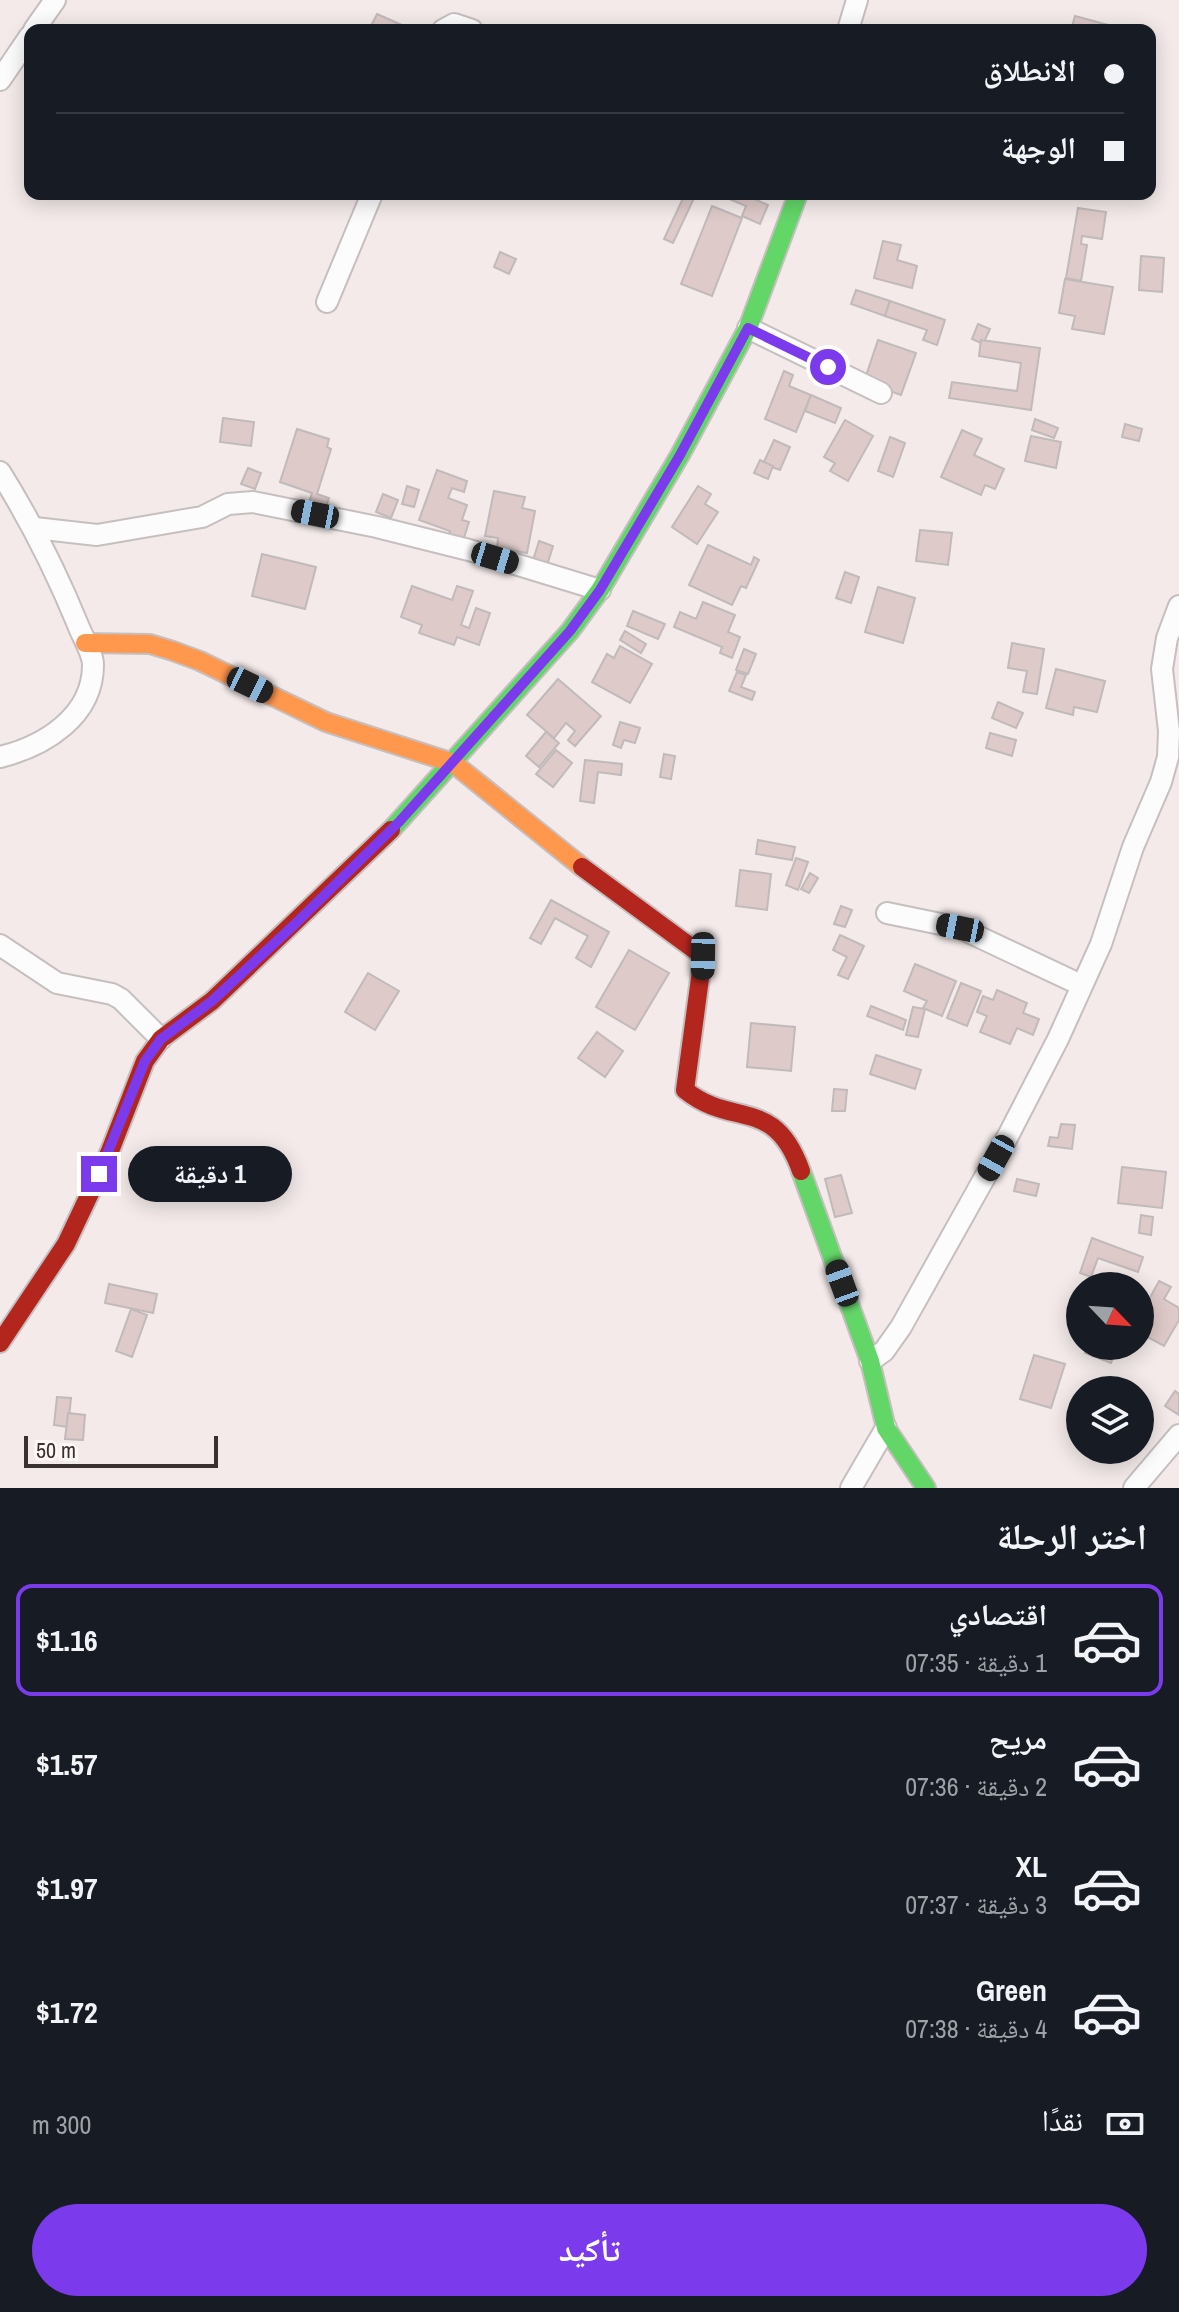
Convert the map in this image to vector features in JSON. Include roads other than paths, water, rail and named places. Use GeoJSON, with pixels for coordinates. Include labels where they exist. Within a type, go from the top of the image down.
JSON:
{"type":"FeatureCollection","features":[{"type":"Feature","properties":{"kind":"street"},"geometry":{"type":"LineString","coordinates":[[38,24],[55,0]]}},
{"type":"Feature","properties":{"kind":"street"},"geometry":{"type":"LineString","coordinates":[[850,24],[857,0]]}},
{"type":"Feature","properties":{"kind":"street"},"geometry":{"type":"LineString","coordinates":[[0,80],[24,45]]}},
{"type":"Feature","properties":{"kind":"street"},"geometry":{"type":"LineString","coordinates":[[327,302],[370,200]]}},
{"type":"Feature","properties":{"kind":"street"},"geometry":{"type":"LineString","coordinates":[[4,1330],[66,1244],[110,1151],[145,1061],[161,1039],[212,1001],[399,822],[570,631],[600,590],[680,455],[748,328],[796,200]]}},
{"type":"Feature","properties":{"kind":"street"},"geometry":{"type":"LineString","coordinates":[[748,328],[881,393]]}},
{"type":"Feature","properties":{"kind":"street"},"geometry":{"type":"LineString","coordinates":[[0,472],[35,528],[93,663],[85,702],[74,718],[17,753],[0,757]]}},
{"type":"Feature","properties":{"kind":"street"},"geometry":{"type":"LineString","coordinates":[[35,528],[97,535],[202,517],[228,504],[253,502],[377,527],[469,550],[600,590]]}},
{"type":"Feature","properties":{"kind":"street"},"geometry":{"type":"LineString","coordinates":[[870,1361],[884,1351],[914,1305],[1009,1134],[1058,1039],[1101,944],[1133,847],[1161,782],[1168,757],[1169,731],[1162,669],[1167,638],[1179,606]]}},
{"type":"Feature","properties":{"kind":"street"},"geometry":{"type":"LineString","coordinates":[[85,643],[150,644],[173,651],[326,722],[453,763],[586,870],[703,956],[685,1090],[705,1104],[765,1120],[778,1130],[793,1149],[870,1361],[886,1428],[926,1488]]}},
{"type":"Feature","properties":{"kind":"street"},"geometry":{"type":"LineString","coordinates":[[887,913],[960,928],[1081,985]]}},
{"type":"Feature","properties":{"kind":"street"},"geometry":{"type":"LineString","coordinates":[[0,945],[57,983],[112,994],[121,999],[161,1039]]}},
{"type":"Feature","properties":{"kind":"street"},"geometry":{"type":"LineString","coordinates":[[851,1488],[886,1428]]}},
{"type":"Feature","properties":{"kind":"street"},"geometry":{"type":"LineString","coordinates":[[1134,1488],[1179,1435]]}}]}
